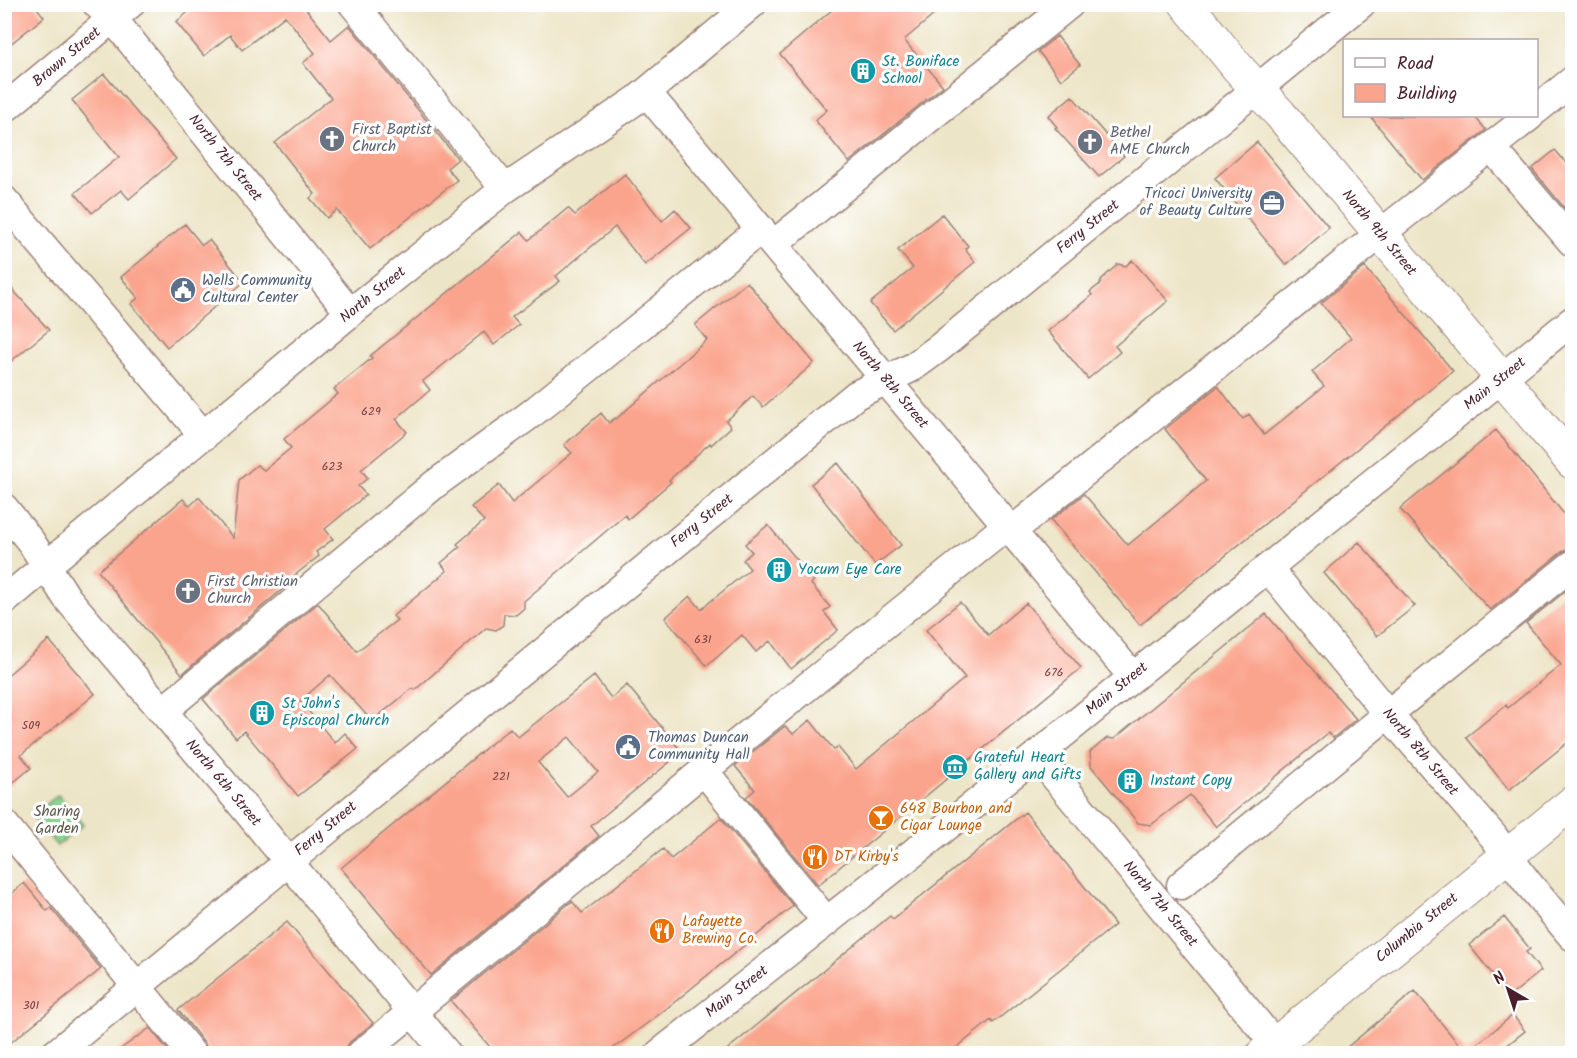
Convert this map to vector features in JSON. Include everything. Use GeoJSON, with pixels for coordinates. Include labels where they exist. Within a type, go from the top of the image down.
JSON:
{"type":"FeatureCollection","features":[{"type":"Feature","properties":{"kind":"main road","name":"North 9th Street"},"geometry":{"type":"LineString","coordinates":[[1186,4],[1572,462]]}},
{"type":"Feature","properties":{"kind":"main road","name":"Columbia Street"},"geometry":{"type":"LineString","coordinates":[[1274,1050],[1572,803]]}},
{"type":"Feature","properties":{"kind":"street"},"geometry":{"type":"LineString","coordinates":[[353,4],[505,189]]}},
{"type":"Feature","properties":{"kind":"street","name":"North Street"},"geometry":{"type":"LineString","coordinates":[[4,601],[350,313],[505,189],[647,93],[752,4]]}},
{"type":"Feature","properties":{"kind":"street"},"geometry":{"type":"LineString","coordinates":[[163,711],[435,484],[767,237],[1070,4]]}},
{"type":"Feature","properties":{"kind":"street","name":"Ferry Street"},"geometry":{"type":"LineString","coordinates":[[55,1053],[856,394],[919,363],[939,348],[1361,4]]}},
{"type":"Feature","properties":{"kind":"street","name":"Brown Street"},"geometry":{"type":"LineString","coordinates":[[4,109],[113,9]]}},
{"type":"Feature","properties":{"kind":"street","name":"North 7th Street"},"geometry":{"type":"LineString","coordinates":[[113,9],[350,313]]}},
{"type":"Feature","properties":{"kind":"street"},"geometry":{"type":"LineString","coordinates":[[1538,108],[1572,81]]}},
{"type":"Feature","properties":{"kind":"street","name":"North 8th Street"},"geometry":{"type":"LineString","coordinates":[[647,93],[1133,677]]}},
{"type":"Feature","properties":{"kind":"street"},"geometry":{"type":"LineString","coordinates":[[361,1053],[704,771],[1529,117]]}},
{"type":"Feature","properties":{"kind":"street"},"geometry":{"type":"LineString","coordinates":[[1491,147],[1572,242]]}},
{"type":"Feature","properties":{"kind":"street"},"geometry":{"type":"LineString","coordinates":[[4,200],[204,436]]}},
{"type":"Feature","properties":{"kind":"street","name":"Main Street"},"geometry":{"type":"LineString","coordinates":[[659,1053],[1037,754],[1572,321]]}},
{"type":"Feature","properties":{"kind":"street","name":"North 6th Street"},"geometry":{"type":"LineString","coordinates":[[4,508],[31,542],[67,598],[447,1053]]}},
{"type":"Feature","properties":{"kind":"street"},"geometry":{"type":"LineString","coordinates":[[1181,885],[1572,565]]}},
{"type":"Feature","properties":{"kind":"street","name":"North 8th Street"},"geometry":{"type":"LineString","coordinates":[[1268,568],[1492,836],[1572,936]]}},
{"type":"Feature","properties":{"kind":"street","name":"North 7th Street"},"geometry":{"type":"LineString","coordinates":[[1037,754],[1274,1050]]}},
{"type":"Feature","properties":{"kind":"street"},"geometry":{"type":"LineString","coordinates":[[704,771],[827,922]]}},
{"type":"Feature","properties":{"kind":"street"},"geometry":{"type":"LineString","coordinates":[[4,824],[192,1053]]}},
{"type":"Feature","properties":{"kind":"green space","name":"Sharing Garden"},"geometry":{"type":"Polygon","coordinates":[[[58,795],[83,825],[57,846],[32,816],[58,795]]]}},
{"type":"Feature","properties":{"kind":"building"},"geometry":{"type":"Polygon","coordinates":[[[4,4],[34,4],[44,17],[4,49],[4,4]]]}},
{"type":"Feature","properties":{"kind":"building","name":"First Baptist Church"},"geometry":{"type":"Polygon","coordinates":[[[198,4],[302,4],[331,40],[349,25],[458,159],[447,168],[457,180],[370,249],[337,210],[327,218],[310,198],[315,194],[275,143],[331,98],[303,63],[315,53],[285,16],[242,50],[230,35],[204,56],[176,22],[198,4]]]}},
{"type":"Feature","properties":{"kind":"building","name":"St. Boniface School"},"geometry":{"type":"Polygon","coordinates":[[[839,4],[947,4],[904,40],[943,86],[849,162],[815,120],[827,110],[780,54],[839,4]]]}},
{"type":"Feature","properties":{"kind":"building"},"geometry":{"type":"Polygon","coordinates":[[[1057,36],[1080,65],[1061,80],[1038,51],[1057,36]]]}},
{"type":"Feature","properties":{"kind":"building"},"geometry":{"type":"Polygon","coordinates":[[[104,74],[176,159],[129,199],[121,190],[92,213],[75,193],[119,157],[72,100],[104,74]]]}},
{"type":"Feature","properties":{"kind":"building","name":"Bethel AME Church"},"geometry":{"type":"Polygon","coordinates":[[[1072,96],[1124,156],[1099,177],[1055,128],[1057,127],[1048,116],[1072,96]]]}},
{"type":"Feature","properties":{"kind":"building"},"geometry":{"type":"Polygon","coordinates":[[[1371,117],[1475,117],[1486,130],[1422,180],[1371,117]]]}},
{"type":"Feature","properties":{"kind":"building","name":"Tricoci University of Beauty Culture"},"geometry":{"type":"Polygon","coordinates":[[[1257,142],[1329,228],[1286,265],[1215,178],[1257,142]]]}},
{"type":"Feature","properties":{"kind":"building"},"geometry":{"type":"Polygon","coordinates":[[[1555,150],[1572,169],[1572,217],[1532,169],[1555,150]]]}},
{"type":"Feature","properties":{"kind":"building"},"geometry":{"type":"Polygon","coordinates":[[[625,174],[662,221],[675,209],[691,228],[645,265],[615,227],[556,276],[560,281],[512,317],[519,325],[494,345],[484,332],[423,381],[430,390],[396,419],[407,432],[361,470],[368,478],[358,486],[366,495],[325,529],[333,539],[316,552],[319,556],[295,575],[297,577],[182,674],[98,571],[183,499],[190,506],[199,497],[233,538],[239,480],[257,465],[264,470],[291,448],[284,439],[338,394],[334,389],[372,358],[370,356],[522,232],[529,240],[568,208],[575,215],[625,174]]]}},
{"type":"Feature","properties":{"kind":"building"},"geometry":{"type":"Polygon","coordinates":[[[942,214],[968,246],[965,249],[975,262],[893,330],[870,303],[913,268],[898,250],[942,214]]]}},
{"type":"Feature","properties":{"kind":"building","name":"Wells Community Cultural Center"},"geometry":{"type":"Polygon","coordinates":[[[185,224],[202,245],[209,240],[244,282],[167,347],[131,304],[138,298],[121,277],[185,224]]]}},
{"type":"Feature","properties":{"kind":"building"},"geometry":{"type":"Polygon","coordinates":[[[1132,260],[1168,301],[1115,346],[1120,352],[1088,379],[1048,331],[1092,295],[1090,292],[1118,264],[1126,266],[1132,260]]]}},
{"type":"Feature","properties":{"kind":"building"},"geometry":{"type":"Polygon","coordinates":[[[1365,267],[1453,371],[1140,625],[1051,520],[1084,494],[1128,545],[1206,481],[1165,429],[1218,386],[1243,419],[1249,414],[1264,435],[1324,386],[1312,372],[1351,338],[1321,303],[1365,267]]]}},
{"type":"Feature","properties":{"kind":"building"},"geometry":{"type":"Polygon","coordinates":[[[4,280],[49,330],[4,367],[4,280]]]}},
{"type":"Feature","properties":{"kind":"building"},"geometry":{"type":"Polygon","coordinates":[[[747,282],[814,363],[763,407],[753,396],[726,421],[731,427],[711,445],[710,443],[669,480],[671,482],[628,519],[625,515],[524,601],[524,608],[516,615],[504,614],[503,625],[496,630],[486,628],[415,690],[413,688],[372,721],[330,675],[300,701],[335,743],[345,733],[358,749],[298,796],[244,731],[236,738],[203,699],[318,603],[357,651],[397,620],[393,616],[447,571],[441,563],[460,547],[457,544],[484,521],[471,507],[499,485],[512,503],[572,453],[564,445],[601,413],[609,423],[616,419],[707,340],[695,325],[747,282]]]}},
{"type":"Feature","properties":{"kind":"building"},"geometry":{"type":"Polygon","coordinates":[[[1496,430],[1572,524],[1572,548],[1562,552],[1490,610],[1400,509],[1496,430]]]}},
{"type":"Feature","properties":{"kind":"building"},"geometry":{"type":"Polygon","coordinates":[[[838,463],[901,545],[875,565],[811,484],[838,463]]]}},
{"type":"Feature","properties":{"kind":"building"},"geometry":{"type":"Polygon","coordinates":[[[768,525],[814,580],[811,584],[830,607],[824,612],[838,630],[791,669],[770,641],[756,652],[742,635],[707,666],[665,618],[690,596],[701,609],[750,569],[743,560],[752,552],[745,544],[768,525]]]}},
{"type":"Feature","properties":{"kind":"building"},"geometry":{"type":"Polygon","coordinates":[[[1359,542],[1415,606],[1377,636],[1324,573],[1359,542]]]}},
{"type":"Feature","properties":{"kind":"building"},"geometry":{"type":"Polygon","coordinates":[[[1568,589],[1572,594],[1572,739],[1509,790],[1466,737],[1506,705],[1508,708],[1561,665],[1526,623],[1568,589]]]}},
{"type":"Feature","properties":{"kind":"building"},"geometry":{"type":"Polygon","coordinates":[[[960,602],[988,635],[1026,603],[1081,668],[818,885],[746,797],[755,790],[735,766],[785,726],[793,734],[810,720],[834,750],[838,747],[856,769],[965,678],[926,630],[960,602]]]}},
{"type":"Feature","properties":{"kind":"building"},"geometry":{"type":"Polygon","coordinates":[[[1266,614],[1356,719],[1333,738],[1328,733],[1216,827],[1190,795],[1151,825],[1138,823],[1091,766],[1090,752],[1107,738],[1114,739],[1266,614]]]}},
{"type":"Feature","properties":{"kind":"building"},"geometry":{"type":"Polygon","coordinates":[[[49,640],[95,694],[21,755],[31,768],[4,790],[4,678],[49,640]]]}},
{"type":"Feature","properties":{"kind":"building"},"geometry":{"type":"Polygon","coordinates":[[[594,676],[611,698],[627,685],[682,752],[591,826],[599,836],[431,975],[341,868],[510,728],[518,737],[594,676]],[[569,737],[538,762],[567,797],[598,772],[569,737]]]}},
{"type":"Feature","properties":{"kind":"building"},"geometry":{"type":"Polygon","coordinates":[[[1025,812],[1115,925],[993,1023],[991,1020],[950,1053],[723,1053],[890,916],[893,919],[1025,812]]]}},
{"type":"Feature","properties":{"kind":"building"},"geometry":{"type":"Polygon","coordinates":[[[721,818],[793,906],[661,1013],[607,1053],[495,1053],[451,1001],[572,901],[582,913],[663,849],[671,859],[721,818]]]}},
{"type":"Feature","properties":{"kind":"building"},"geometry":{"type":"Polygon","coordinates":[[[24,883],[47,911],[51,908],[101,969],[4,1048],[4,900],[24,883]]]}},
{"type":"Feature","properties":{"kind":"building"},"geometry":{"type":"Polygon","coordinates":[[[1504,917],[1530,949],[1526,952],[1541,971],[1510,996],[1469,945],[1504,917]]]}},
{"type":"Feature","properties":{"kind":"building"},"geometry":{"type":"Polygon","coordinates":[[[287,922],[373,1023],[350,1042],[345,1053],[208,1053],[205,1044],[178,1010],[287,922]]]}},
{"type":"Feature","properties":{"kind":"building"},"geometry":{"type":"Polygon","coordinates":[[[1415,991],[1466,1053],[1340,1053],[1415,991]]]}},
{"type":"Feature","properties":{"kind":"building"},"geometry":{"type":"Polygon","coordinates":[[[1513,1015],[1525,1031],[1497,1053],[1466,1053],[1513,1015]]]}},
{"type":"Feature","properties":{"kind":"building"},"geometry":{"type":"Polygon","coordinates":[[[150,1028],[170,1053],[115,1053],[150,1028]]]}},
{"type":"Feature","properties":{"kind":"place","name":"St. Boniface School"},"geometry":{"type":"Point","coordinates":[863,71]}},
{"type":"Feature","properties":{"kind":"place","name":"First Baptist Church"},"geometry":{"type":"Point","coordinates":[332,139]}},
{"type":"Feature","properties":{"kind":"place","name":"Bethel AME Church"},"geometry":{"type":"Point","coordinates":[1090,142]}},
{"type":"Feature","properties":{"kind":"place","name":"Tricoci University of Beauty Culture"},"geometry":{"type":"Point","coordinates":[1272,203]}},
{"type":"Feature","properties":{"kind":"place","name":"Wells Community Cultural Center"},"geometry":{"type":"Point","coordinates":[183,290]}},
{"type":"Feature","properties":{"kind":"place","name":"Yocum Eye Care"},"geometry":{"type":"Point","coordinates":[779,570]}},
{"type":"Feature","properties":{"kind":"place","name":"First Christian Church"},"geometry":{"type":"Point","coordinates":[188,591]}},
{"type":"Feature","properties":{"kind":"place","name":"St John's Episcopal Church"},"geometry":{"type":"Point","coordinates":[262,713]}},
{"type":"Feature","properties":{"kind":"place","name":"Thomas Duncan Community Hall"},"geometry":{"type":"Point","coordinates":[628,747]}},
{"type":"Feature","properties":{"kind":"place","name":"Grateful Heart Gallery and Gifts"},"geometry":{"type":"Point","coordinates":[955,767]}},
{"type":"Feature","properties":{"kind":"place","name":"Instant Copy"},"geometry":{"type":"Point","coordinates":[1130,781]}},
{"type":"Feature","properties":{"kind":"place","name":"648 Bourbon and Cigar Lounge"},"geometry":{"type":"Point","coordinates":[881,818]}},
{"type":"Feature","properties":{"kind":"place","name":"DT Kirby's"},"geometry":{"type":"Point","coordinates":[815,857]}},
{"type":"Feature","properties":{"kind":"place","name":"Lafayette Brewing Co."},"geometry":{"type":"Point","coordinates":[662,931]}}]}
